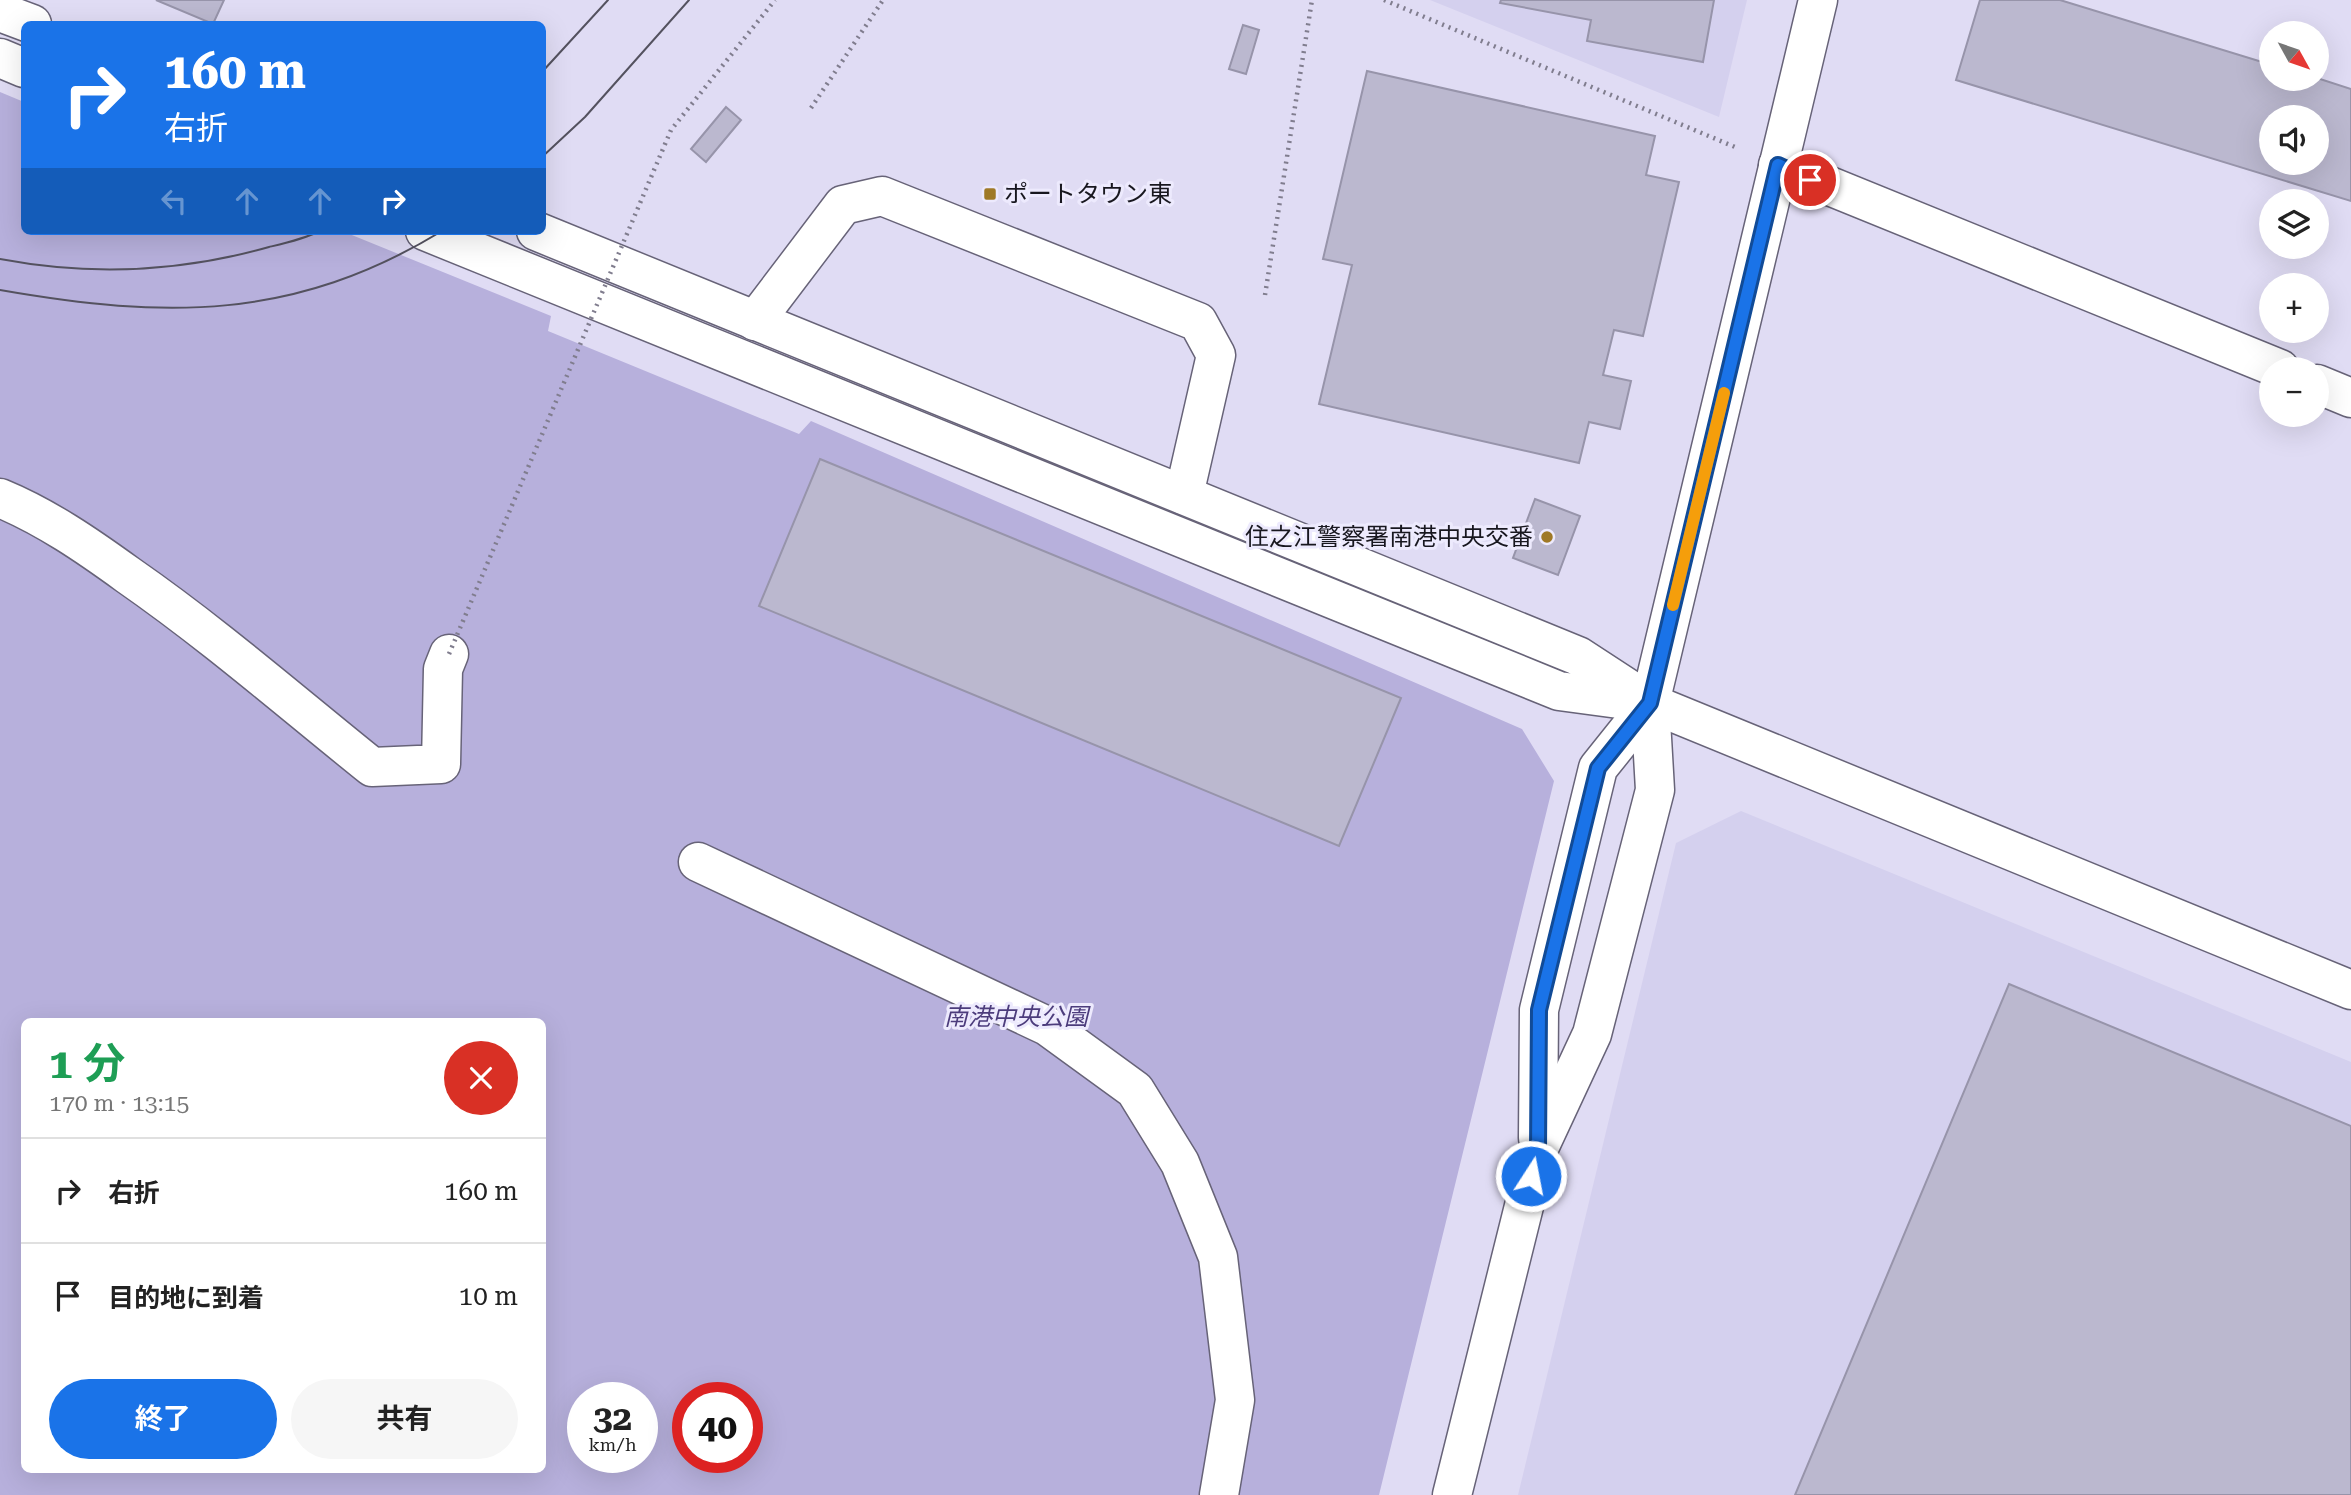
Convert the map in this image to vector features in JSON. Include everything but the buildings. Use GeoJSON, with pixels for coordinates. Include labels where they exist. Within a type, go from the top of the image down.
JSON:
{"type":"FeatureCollection","features":[{"type":"Feature","properties":{"kind":"street"},"geometry":{"type":"LineString","coordinates":[[1451,1495],[1538,1150],[1592,1034],[1655,790],[1650,703],[1818,0]]}},
{"type":"Feature","properties":{"kind":"street"},"geometry":{"type":"LineString","coordinates":[[0,12],[24,21]]}},
{"type":"Feature","properties":{"kind":"street"},"geometry":{"type":"LineString","coordinates":[[0,58],[21,67]]}},
{"type":"Feature","properties":{"kind":"street"},"geometry":{"type":"LineString","coordinates":[[1778,165],[2259,360]]}},
{"type":"Feature","properties":{"kind":"street"},"geometry":{"type":"LineString","coordinates":[[755,321],[843,205],[882,196],[1198,321],[1216,355],[1184,495]]}},
{"type":"Feature","properties":{"kind":"street"},"geometry":{"type":"LineString","coordinates":[[435,235],[1559,691],[1650,703]]}},
{"type":"Feature","properties":{"kind":"street"},"geometry":{"type":"LineString","coordinates":[[546,235],[1578,656],[1650,703],[2351,990]]}},
{"type":"Feature","properties":{"kind":"street"},"geometry":{"type":"LineString","coordinates":[[2329,389],[2351,398]]}},
{"type":"Feature","properties":{"kind":"street"},"geometry":{"type":"LineString","coordinates":[[0,498],[24,508],[86,545],[168,603],[372,767],[441,765],[443,669],[449,654]]}},
{"type":"Feature","properties":{"kind":"street"},"geometry":{"type":"LineString","coordinates":[[1538,1150],[1539,1010],[1598,768],[1650,703]]}},
{"type":"Feature","properties":{"kind":"street"},"geometry":{"type":"LineString","coordinates":[[698,862],[1047,1026],[1135,1090],[1180,1163],[1218,1257],[1236,1400],[1219,1495]]}},
{"type":"Feature","properties":{"kind":"path"},"geometry":{"type":"LineString","coordinates":[[449,654],[671,130],[775,0]]}},
{"type":"Feature","properties":{"kind":"path"},"geometry":{"type":"LineString","coordinates":[[811,107],[883,0]]}},
{"type":"Feature","properties":{"kind":"path"},"geometry":{"type":"LineString","coordinates":[[1265,295],[1312,0]]}},
{"type":"Feature","properties":{"kind":"path"},"geometry":{"type":"LineString","coordinates":[[1384,0],[1735,147]]}},
{"type":"Feature","properties":{"kind":"shaded area"},"geometry":{"type":"Polygon","coordinates":[[[1430,0],[1747,0],[1719,117],[1430,0]]]}},
{"type":"Feature","properties":{"kind":"shaded area"},"geometry":{"type":"Polygon","coordinates":[[[1741,811],[2351,1062],[2351,1495],[1518,1495],[1676,843],[1741,811]]]}},
{"type":"Feature","properties":{"kind":"green space","name":"南港中央公園"},"geometry":{"type":"Polygon","coordinates":[[[0,92],[21,101],[21,235],[352,235],[551,316],[548,331],[799,434],[811,421],[1522,729],[1554,781],[1379,1495],[0,1495],[0,92]]]}},
{"type":"Feature","properties":{"kind":"tram line"},"geometry":{"type":"LineString","coordinates":[[546,68],[608,0]]}},
{"type":"Feature","properties":{"kind":"tram line"},"geometry":{"type":"LineString","coordinates":[[546,153],[585,117],[689,0]]}},
{"type":"Feature","properties":{"kind":"tram line"},"geometry":{"type":"LineString","coordinates":[[0,259],[68,268],[135,269],[202,262],[295,241],[310,235]]}},
{"type":"Feature","properties":{"kind":"tram line"},"geometry":{"type":"LineString","coordinates":[[0,290],[118,306],[174,308],[228,305],[281,297],[334,282],[387,261],[435,235]]}},
{"type":"Feature","properties":{"kind":"slow traffic"},"geometry":{"type":"LineString","coordinates":[[1673,605],[1724,393]]}},
{"type":"Feature","properties":{"kind":"place","name":"ポートタウン東"},"geometry":{"type":"Point","coordinates":[990,194]}},
{"type":"Feature","properties":{"kind":"place","name":"住之江警察署南港中央交番"},"geometry":{"type":"Point","coordinates":[1547,537]}},
{"type":"Feature","properties":{"kind":"route"},"geometry":{"type":"LineString","coordinates":[[1531,1176],[1538,1150],[1539,1010],[1598,768],[1650,703],[1778,165],[1810,180]]}}]}
